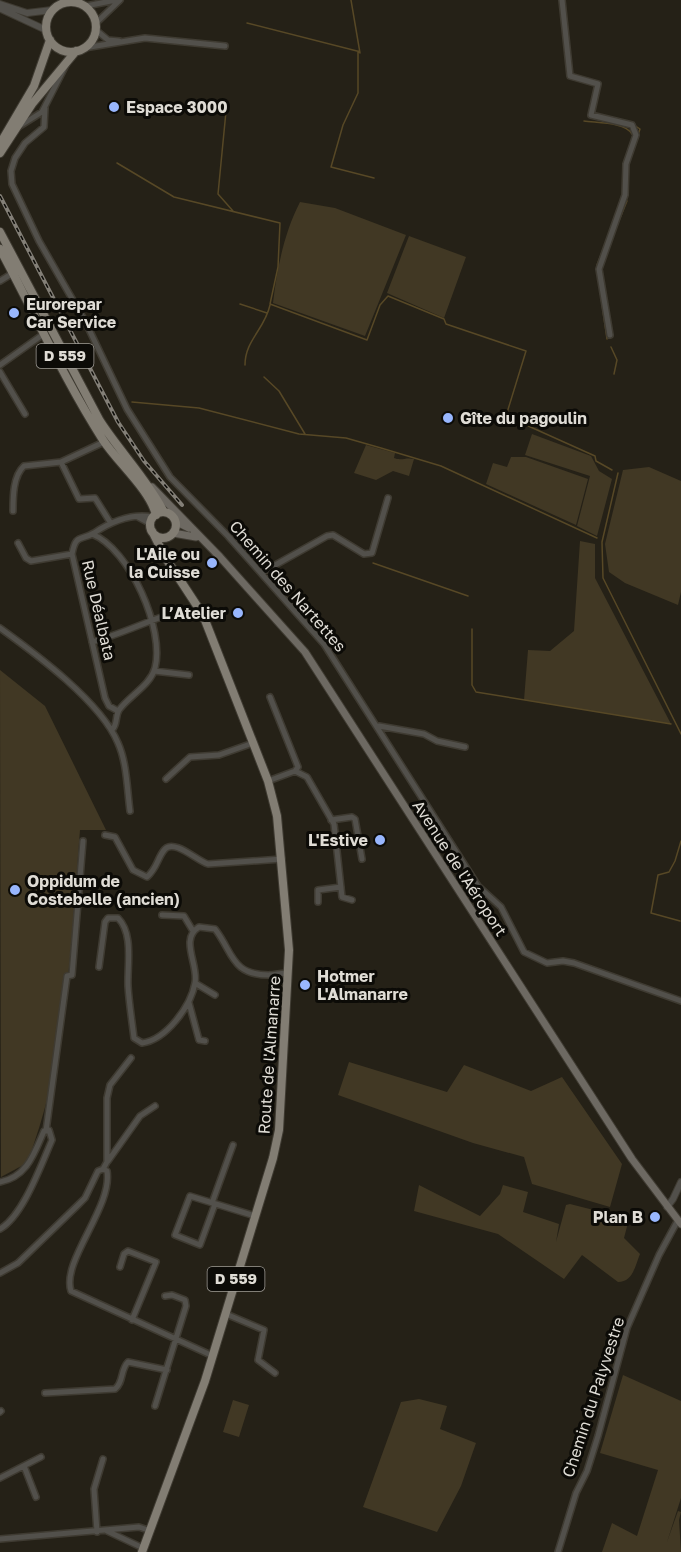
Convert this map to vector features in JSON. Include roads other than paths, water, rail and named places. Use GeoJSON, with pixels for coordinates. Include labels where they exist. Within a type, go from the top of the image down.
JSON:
{"type":"FeatureCollection","features":[{"type":"Feature","properties":{"kind":"main road"},"geometry":{"type":"LineString","coordinates":[[65,2],[82,3],[96,27],[84,48],[76,51],[61,50],[50,40],[46,30],[48,16],[57,5],[65,2]]}},
{"type":"Feature","properties":{"kind":"main road"},"geometry":{"type":"LineString","coordinates":[[0,144],[34,86],[50,40]]}},
{"type":"Feature","properties":{"kind":"main road"},"geometry":{"type":"LineString","coordinates":[[0,153],[32,104],[76,51]]}},
{"type":"Feature","properties":{"kind":"main road","name":"Route de l'Almanarre"},"geometry":{"type":"LineString","coordinates":[[0,232],[114,445],[155,495],[155,520]]}},
{"type":"Feature","properties":{"kind":"main road","name":"Route de l'Almanarre"},"geometry":{"type":"LineString","coordinates":[[0,249],[104,442],[148,495],[171,564],[203,615],[267,781],[277,816],[282,859],[289,950],[279,1130],[213,1356],[185,1441],[142,1550]]}},
{"type":"Feature","properties":{"kind":"main road","name":"Avenue de l'Aéroport"},"geometry":{"type":"LineString","coordinates":[[139,475],[201,538],[305,652],[632,1159],[666,1207],[680,1222]]}},
{"type":"Feature","properties":{"kind":"main road"},"geometry":{"type":"LineString","coordinates":[[175,521],[172,516],[155,520],[158,536],[186,533],[201,538]]}},
{"type":"Feature","properties":{"kind":"main road","name":"Route de l'Almanarre"},"geometry":{"type":"LineString","coordinates":[[171,564],[167,548],[175,521]]}},
{"type":"Feature","properties":{"kind":"main road","name":"Avenue de l'Aéroport"},"geometry":{"type":"LineString","coordinates":[[175,521],[193,531]]}},
{"type":"Feature","properties":{"kind":"street"},"geometry":{"type":"LineString","coordinates":[[82,3],[118,0]]}},
{"type":"Feature","properties":{"kind":"street"},"geometry":{"type":"LineString","coordinates":[[118,0],[96,27],[108,40],[124,42]]}},
{"type":"Feature","properties":{"kind":"street"},"geometry":{"type":"LineString","coordinates":[[562,0],[570,76],[597,84],[591,115],[632,124],[636,135],[626,164],[625,195],[598,269],[610,335]]}},
{"type":"Feature","properties":{"kind":"street"},"geometry":{"type":"LineString","coordinates":[[0,7],[21,12],[57,5]]}},
{"type":"Feature","properties":{"kind":"street"},"geometry":{"type":"LineString","coordinates":[[0,7],[46,30]]}},
{"type":"Feature","properties":{"kind":"street"},"geometry":{"type":"LineString","coordinates":[[84,48],[155,38],[225,46]]}},
{"type":"Feature","properties":{"kind":"street"},"geometry":{"type":"LineString","coordinates":[[18,127],[45,108],[66,64]]}},
{"type":"Feature","properties":{"kind":"street"},"geometry":{"type":"LineString","coordinates":[[45,108],[45,122]]}},
{"type":"Feature","properties":{"kind":"street"},"geometry":{"type":"LineString","coordinates":[[36,116],[45,122]]}},
{"type":"Feature","properties":{"kind":"street","name":"Chemin des Nartettes"},"geometry":{"type":"LineString","coordinates":[[45,122],[42,129],[22,147],[12,167],[12,184],[21,205],[81,314],[122,400],[163,467],[324,644],[478,886],[501,907],[524,952],[547,963],[563,961],[574,963],[681,1001]]}},
{"type":"Feature","properties":{"kind":"street"},"geometry":{"type":"LineString","coordinates":[[0,281],[13,273]]}},
{"type":"Feature","properties":{"kind":"street"},"geometry":{"type":"LineString","coordinates":[[0,365],[45,333]]}},
{"type":"Feature","properties":{"kind":"street"},"geometry":{"type":"LineString","coordinates":[[0,372],[25,414]]}},
{"type":"Feature","properties":{"kind":"street"},"geometry":{"type":"LineString","coordinates":[[13,511],[13,492],[20,469],[24,466],[61,462],[104,442]]}},
{"type":"Feature","properties":{"kind":"street"},"geometry":{"type":"LineString","coordinates":[[61,462],[79,499],[95,498],[110,522]]}},
{"type":"Feature","properties":{"kind":"street"},"geometry":{"type":"LineString","coordinates":[[261,573],[327,536],[333,535],[364,554],[372,553],[388,498]]}},
{"type":"Feature","properties":{"kind":"street","name":"Rue Déalbata"},"geometry":{"type":"LineString","coordinates":[[118,711],[109,706],[105,698],[72,554],[77,540],[83,535],[92,534],[110,522],[137,516],[155,520]]}},
{"type":"Feature","properties":{"kind":"street"},"geometry":{"type":"LineString","coordinates":[[92,534],[112,545],[123,558],[151,620],[158,642],[154,671],[145,684],[118,711],[116,726],[112,730]]}},
{"type":"Feature","properties":{"kind":"street"},"geometry":{"type":"LineString","coordinates":[[18,543],[26,558],[31,561],[72,554]]}},
{"type":"Feature","properties":{"kind":"street"},"geometry":{"type":"LineString","coordinates":[[92,642],[124,633],[151,620],[179,611]]}},
{"type":"Feature","properties":{"kind":"street"},"geometry":{"type":"LineString","coordinates":[[0,628],[55,668],[112,730],[119,744],[130,811]]}},
{"type":"Feature","properties":{"kind":"street"},"geometry":{"type":"LineString","coordinates":[[154,671],[189,675]]}},
{"type":"Feature","properties":{"kind":"street"},"geometry":{"type":"LineString","coordinates":[[267,781],[295,771],[298,767],[270,697]]}},
{"type":"Feature","properties":{"kind":"street"},"geometry":{"type":"LineString","coordinates":[[378,726],[424,734],[438,741],[465,747]]}},
{"type":"Feature","properties":{"kind":"street"},"geometry":{"type":"LineString","coordinates":[[166,779],[190,757],[219,755],[252,743]]}},
{"type":"Feature","properties":{"kind":"street"},"geometry":{"type":"LineString","coordinates":[[295,771],[307,777],[334,824],[342,897],[352,900]]}},
{"type":"Feature","properties":{"kind":"street"},"geometry":{"type":"LineString","coordinates":[[332,820],[352,817],[356,819],[362,860]]}},
{"type":"Feature","properties":{"kind":"street"},"geometry":{"type":"LineString","coordinates":[[105,835],[115,837],[133,870],[147,876],[156,869],[165,849],[170,847],[182,848],[197,860],[208,864],[282,859]]}},
{"type":"Feature","properties":{"kind":"street"},"geometry":{"type":"LineString","coordinates":[[0,1182],[16,1177],[30,1163],[46,1131],[58,1032],[67,991],[67,976],[72,975],[83,841]]}},
{"type":"Feature","properties":{"kind":"street"},"geometry":{"type":"LineString","coordinates":[[318,902],[318,890],[341,887]]}},
{"type":"Feature","properties":{"kind":"street"},"geometry":{"type":"LineString","coordinates":[[99,967],[105,922],[108,918],[118,918],[125,927],[127,942],[128,986],[134,1038],[138,1042],[153,1040],[168,1029],[189,1003],[195,983],[190,945],[193,931],[184,916],[162,915]]}},
{"type":"Feature","properties":{"kind":"street"},"geometry":{"type":"LineString","coordinates":[[193,931],[203,926],[215,928],[231,958],[240,968],[270,975],[288,973]]}},
{"type":"Feature","properties":{"kind":"street"},"geometry":{"type":"LineString","coordinates":[[270,975],[279,981],[287,982]]}},
{"type":"Feature","properties":{"kind":"street"},"geometry":{"type":"LineString","coordinates":[[195,983],[215,995]]}},
{"type":"Feature","properties":{"kind":"street"},"geometry":{"type":"LineString","coordinates":[[189,1003],[199,1040],[205,1041]]}},
{"type":"Feature","properties":{"kind":"street"},"geometry":{"type":"LineString","coordinates":[[107,1162],[107,1098],[110,1085],[131,1058]]}},
{"type":"Feature","properties":{"kind":"street"},"geometry":{"type":"LineString","coordinates":[[0,1273],[18,1263],[77,1206],[84,1198],[98,1171],[103,1169],[140,1116],[155,1106]]}},
{"type":"Feature","properties":{"kind":"street"},"geometry":{"type":"LineString","coordinates":[[0,1229],[11,1223],[41,1167],[52,1140],[52,1134],[46,1131]]}},
{"type":"Feature","properties":{"kind":"street"},"geometry":{"type":"LineString","coordinates":[[233,1145],[214,1203],[200,1245],[175,1235],[190,1196],[214,1203],[255,1216]]}},
{"type":"Feature","properties":{"kind":"street"},"geometry":{"type":"LineString","coordinates":[[103,1169],[107,1171],[108,1178],[100,1205],[69,1276],[68,1283],[71,1291],[213,1356]]}},
{"type":"Feature","properties":{"kind":"street"},"geometry":{"type":"LineString","coordinates":[[666,1207],[678,1191],[681,1182]]}},
{"type":"Feature","properties":{"kind":"street","name":"Chemin du Palyvestre"},"geometry":{"type":"LineString","coordinates":[[558,1552],[576,1493],[587,1471],[598,1436],[627,1328],[665,1242],[680,1222]]}},
{"type":"Feature","properties":{"kind":"street"},"geometry":{"type":"LineString","coordinates":[[120,1267],[124,1254],[128,1251],[156,1262],[132,1320]]}},
{"type":"Feature","properties":{"kind":"street"},"geometry":{"type":"LineString","coordinates":[[155,1406],[186,1306],[185,1300],[172,1295],[165,1296]]}},
{"type":"Feature","properties":{"kind":"street"},"geometry":{"type":"LineString","coordinates":[[226,1314],[264,1330],[258,1360],[275,1373]]}},
{"type":"Feature","properties":{"kind":"street"},"geometry":{"type":"LineString","coordinates":[[45,1393],[115,1389],[120,1385],[123,1366],[128,1362],[167,1370]]}},
{"type":"Feature","properties":{"kind":"street"},"geometry":{"type":"LineString","coordinates":[[0,1478],[41,1457]]}},
{"type":"Feature","properties":{"kind":"street"},"geometry":{"type":"LineString","coordinates":[[97,1532],[94,1489],[103,1460]]}},
{"type":"Feature","properties":{"kind":"street"},"geometry":{"type":"LineString","coordinates":[[24,1466],[36,1497]]}},
{"type":"Feature","properties":{"kind":"street"},"geometry":{"type":"LineString","coordinates":[[0,1539],[139,1527],[148,1530]]}},
{"type":"Feature","properties":{"kind":"street"},"geometry":{"type":"LineString","coordinates":[[107,1531],[142,1550]]}},
{"type":"Feature","properties":{"kind":"waterway"},"geometry":{"type":"LineString","coordinates":[[351,0],[360,53],[358,51],[358,93],[343,125],[331,167],[374,178]]}},
{"type":"Feature","properties":{"kind":"waterway"},"geometry":{"type":"LineString","coordinates":[[247,23],[357,51]]}},
{"type":"Feature","properties":{"kind":"waterway"},"geometry":{"type":"LineString","coordinates":[[227,101],[218,194],[233,211]]}},
{"type":"Feature","properties":{"kind":"waterway"},"geometry":{"type":"LineString","coordinates":[[584,121],[617,125],[632,134]]}},
{"type":"Feature","properties":{"kind":"waterway"},"geometry":{"type":"LineString","coordinates":[[634,125],[640,129],[638,135]]}},
{"type":"Feature","properties":{"kind":"waterway"},"geometry":{"type":"LineString","coordinates":[[117,163],[174,197],[280,223],[278,267],[270,304],[367,340],[380,305],[388,296],[444,319],[446,324],[526,351],[506,416],[595,456],[596,461],[612,470]]}},
{"type":"Feature","properties":{"kind":"waterway"},"geometry":{"type":"LineString","coordinates":[[616,228],[627,201]]}},
{"type":"Feature","properties":{"kind":"waterway"},"geometry":{"type":"LineString","coordinates":[[597,265],[606,242]]}},
{"type":"Feature","properties":{"kind":"waterway"},"geometry":{"type":"LineString","coordinates":[[597,270],[607,339]]}},
{"type":"Feature","properties":{"kind":"waterway"},"geometry":{"type":"LineString","coordinates":[[240,304],[267,313]]}},
{"type":"Feature","properties":{"kind":"waterway"},"geometry":{"type":"LineString","coordinates":[[245,365],[248,348],[264,321],[270,305]]}},
{"type":"Feature","properties":{"kind":"waterway"},"geometry":{"type":"LineString","coordinates":[[611,347],[617,360],[614,374]]}},
{"type":"Feature","properties":{"kind":"waterway"},"geometry":{"type":"LineString","coordinates":[[264,377],[279,391],[305,434]]}},
{"type":"Feature","properties":{"kind":"waterway"},"geometry":{"type":"LineString","coordinates":[[132,402],[199,408],[299,434],[346,438],[381,448],[441,466],[597,538]]}},
{"type":"Feature","properties":{"kind":"waterway"},"geometry":{"type":"LineString","coordinates":[[618,473],[602,542],[603,578],[681,734]]}},
{"type":"Feature","properties":{"kind":"waterway"},"geometry":{"type":"LineString","coordinates":[[373,563],[468,596]]}},
{"type":"Feature","properties":{"kind":"waterway"},"geometry":{"type":"LineString","coordinates":[[472,629],[472,685],[476,692],[671,724]]}},
{"type":"Feature","properties":{"kind":"waterway"},"geometry":{"type":"LineString","coordinates":[[680,921],[651,913],[658,875],[669,872],[681,841]]}},
{"type":"Feature","properties":{"kind":"railway"},"geometry":{"type":"LineString","coordinates":[[0,196],[118,422],[144,461],[182,505]]}},
{"type":"Feature","properties":{"kind":"place","name":"Espace 3000"},"geometry":{"type":"Point","coordinates":[114,107]}},
{"type":"Feature","properties":{"kind":"place","name":"Eurorepar Car Service"},"geometry":{"type":"Point","coordinates":[14,313]}},
{"type":"Feature","properties":{"kind":"place","name":"Gîte du pagoulin"},"geometry":{"type":"Point","coordinates":[448,418]}},
{"type":"Feature","properties":{"kind":"place","name":"L'Aile ou la Cuisse"},"geometry":{"type":"Point","coordinates":[212,563]}},
{"type":"Feature","properties":{"kind":"place","name":"L’Atelier"},"geometry":{"type":"Point","coordinates":[238,613]}},
{"type":"Feature","properties":{"kind":"place","name":"L'Estive"},"geometry":{"type":"Point","coordinates":[380,840]}},
{"type":"Feature","properties":{"kind":"place","name":"Oppidum de Costebelle (ancien)"},"geometry":{"type":"Point","coordinates":[15,890]}},
{"type":"Feature","properties":{"kind":"place","name":"Hotmer L'Almanarre"},"geometry":{"type":"Point","coordinates":[305,985]}},
{"type":"Feature","properties":{"kind":"place","name":"Plan B"},"geometry":{"type":"Point","coordinates":[655,1217]}}]}
